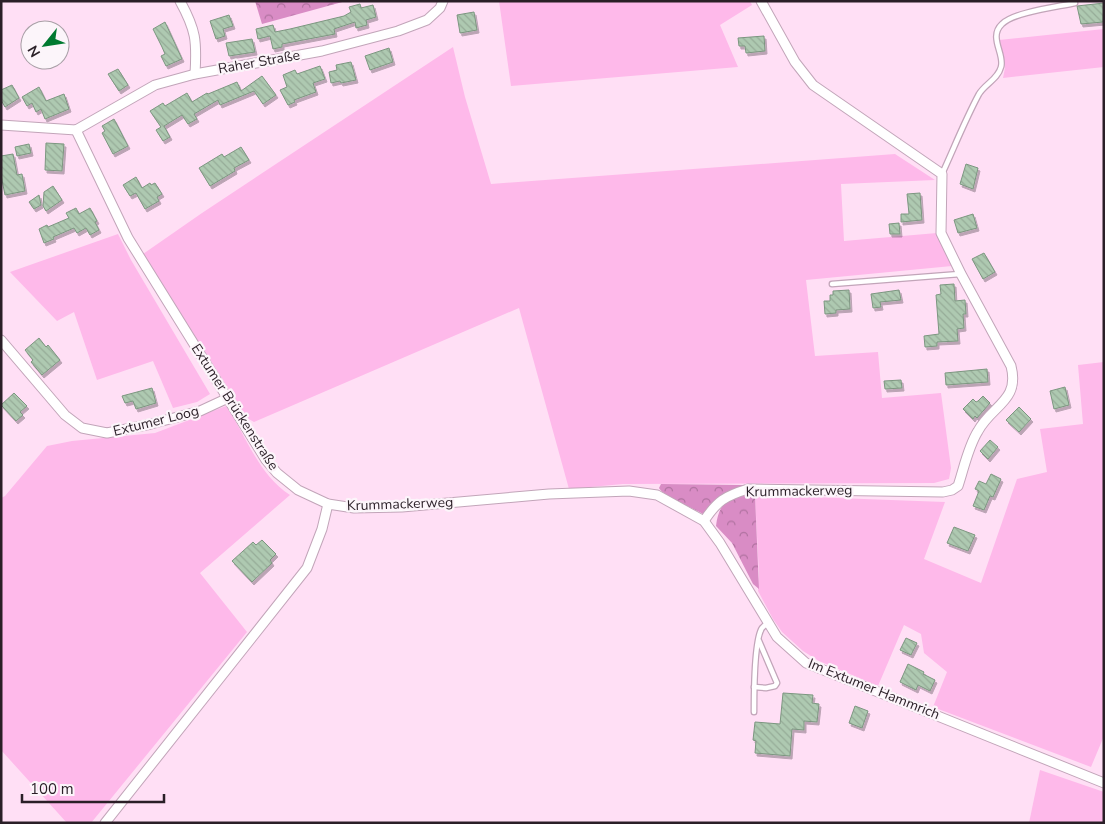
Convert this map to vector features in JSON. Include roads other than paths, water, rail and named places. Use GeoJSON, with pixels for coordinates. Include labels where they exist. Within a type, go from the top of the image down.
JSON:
{"type":"FeatureCollection","features":[{"type":"Feature","properties":{"kind":"street"},"geometry":{"type":"LineString","coordinates":[[180,1],[191,21],[197,46],[195,74]]}},
{"type":"Feature","properties":{"kind":"street","name":"Raher Straße"},"geometry":{"type":"LineString","coordinates":[[76,130],[155,86],[195,74],[322,50],[398,31],[427,20],[440,8],[443,1]]}},
{"type":"Feature","properties":{"kind":"street"},"geometry":{"type":"LineString","coordinates":[[761,1],[795,62],[814,85],[942,174]]}},
{"type":"Feature","properties":{"kind":"street"},"geometry":{"type":"LineString","coordinates":[[1,126],[76,130]]}},
{"type":"Feature","properties":{"kind":"street","name":"Extumer Brückenstraße"},"geometry":{"type":"LineString","coordinates":[[76,130],[128,238],[266,460],[277,473],[298,490],[328,504]]}},
{"type":"Feature","properties":{"kind":"street","name":"Krummackerweg"},"geometry":{"type":"LineString","coordinates":[[328,504],[354,508],[402,507],[549,494],[629,492],[656,495],[704,521],[726,496],[748,489],[943,492],[952,490],[958,486],[978,429],[1009,394],[1014,379],[1011,366],[960,274],[941,233],[942,174]]}},
{"type":"Feature","properties":{"kind":"street","name":"Extumer Loog"},"geometry":{"type":"LineString","coordinates":[[1,340],[65,416],[82,428],[107,433],[125,430],[200,411],[228,398]]}},
{"type":"Feature","properties":{"kind":"street"},"geometry":{"type":"LineString","coordinates":[[105,823],[307,568],[322,528],[328,504]]}},
{"type":"Feature","properties":{"kind":"street","name":"Im Extumer Hammrich"},"geometry":{"type":"LineString","coordinates":[[704,521],[720,543],[777,637],[806,663],[1104,782]]}},
{"type":"Feature","properties":{"kind":"lane","name":"Krummackerweg"},"geometry":{"type":"LineString","coordinates":[[942,174],[980,92],[998,75],[1002,65],[996,44],[1000,24],[1016,16],[1075,3]]}},
{"type":"Feature","properties":{"kind":"lane"},"geometry":{"type":"LineString","coordinates":[[832,284],[960,274]]}},
{"type":"Feature","properties":{"kind":"lane"},"geometry":{"type":"LineString","coordinates":[[754,712],[758,641],[762,628],[768,623]]}},
{"type":"Feature","properties":{"kind":"lane"},"geometry":{"type":"LineString","coordinates":[[754,687],[766,688],[775,686],[777,682],[758,641]]}}]}
